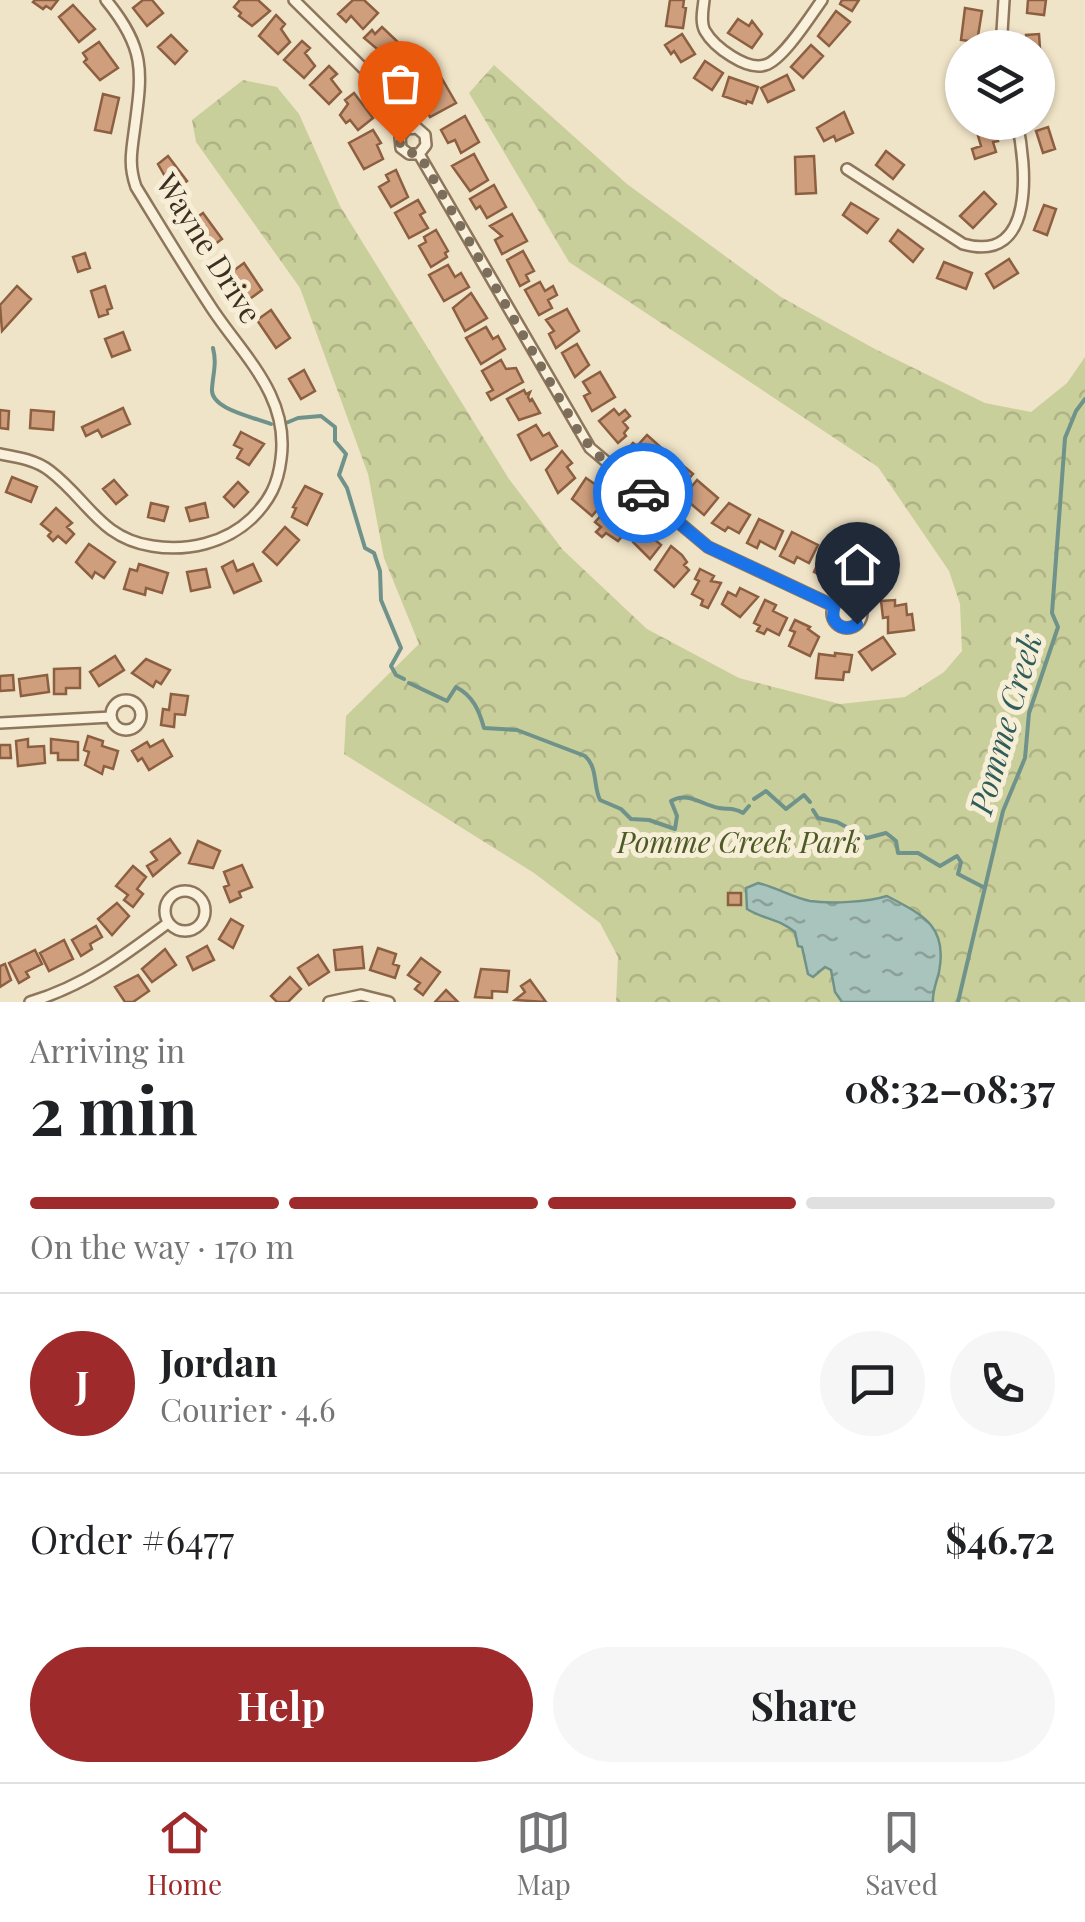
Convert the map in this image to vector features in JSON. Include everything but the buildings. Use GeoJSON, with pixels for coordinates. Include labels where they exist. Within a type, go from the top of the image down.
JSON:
{"type":"FeatureCollection","features":[{"type":"Feature","properties":{"kind":"street","name":"Wayne Drive"},"geometry":{"type":"LineString","coordinates":[[0,454],[29,460],[49,470],[104,526],[126,540],[156,547],[183,548],[214,542],[242,528],[264,507],[278,483],[284,442],[276,405],[262,375],[211,308],[136,187],[129,167],[140,60],[131,37],[106,0]]}},
{"type":"Feature","properties":{"kind":"street"},"geometry":{"type":"LineString","coordinates":[[294,0],[376,80],[406,129]]}},
{"type":"Feature","properties":{"kind":"street"},"geometry":{"type":"LineString","coordinates":[[704,0],[702,23],[709,37],[752,65],[767,65],[786,48],[822,0]]}},
{"type":"Feature","properties":{"kind":"street"},"geometry":{"type":"LineString","coordinates":[[1002,30],[1004,0]]}},
{"type":"Feature","properties":{"kind":"street"},"geometry":{"type":"LineString","coordinates":[[417,128],[425,135],[426,146],[419,154],[409,154],[401,148],[400,137],[406,129],[417,128]]}},
{"type":"Feature","properties":{"kind":"street"},"geometry":{"type":"LineString","coordinates":[[847,169],[964,244],[993,244],[1010,232],[1021,212],[1024,161],[1020,140]]}},
{"type":"Feature","properties":{"kind":"street"},"geometry":{"type":"LineString","coordinates":[[419,154],[590,448],[708,547],[834,606]]}},
{"type":"Feature","properties":{"kind":"street"},"geometry":{"type":"LineString","coordinates":[[0,723],[111,716]]}},
{"type":"Feature","properties":{"kind":"street"},"geometry":{"type":"LineString","coordinates":[[193,892],[203,902],[204,914],[192,930],[179,930],[168,923],[166,904],[174,894],[193,892]]}},
{"type":"Feature","properties":{"kind":"street"},"geometry":{"type":"LineString","coordinates":[[30,1002],[64,992],[98,974],[168,923]]}},
{"type":"Feature","properties":{"kind":"street"},"geometry":{"type":"LineString","coordinates":[[329,1002],[360,995],[389,1002]]}},
{"type":"Feature","properties":{"kind":"green space","name":"Pomme Creek Park"},"geometry":{"type":"Polygon","coordinates":[[[494,65],[627,184],[781,297],[875,349],[985,403],[1031,412],[1067,383],[1085,357],[1085,1002],[616,1002],[618,957],[600,923],[534,873],[344,754],[346,716],[419,644],[384,558],[368,474],[300,288],[196,142],[192,120],[243,80],[277,87],[299,114],[340,206],[509,479],[563,550],[647,629],[739,678],[840,704],[905,697],[944,672],[962,651],[960,604],[949,571],[878,467],[569,262],[469,93],[494,65]]]}},
{"type":"Feature","properties":{"kind":"water"},"geometry":{"type":"Polygon","coordinates":[[[758,883],[804,900],[860,901],[887,896],[912,909],[930,924],[940,943],[933,1002],[842,1002],[835,992],[831,970],[825,967],[813,977],[808,974],[795,932],[747,909],[746,888],[758,883]]]}},
{"type":"Feature","properties":{"kind":"waterway"},"geometry":{"type":"LineString","coordinates":[[213,348],[213,396],[225,407],[271,424]]}},
{"type":"Feature","properties":{"kind":"waterway","name":"Pomme Creek"},"geometry":{"type":"LineString","coordinates":[[958,1002],[1003,811],[1025,758],[1029,713],[1058,627],[1052,613],[1065,438],[1085,399]]}},
{"type":"Feature","properties":{"kind":"waterway"},"geometry":{"type":"LineString","coordinates":[[286,423],[321,416],[335,427],[335,441],[346,454],[339,475],[347,488],[365,548],[374,553],[380,571],[381,600],[401,648],[391,666],[404,679]]}},
{"type":"Feature","properties":{"kind":"waterway"},"geometry":{"type":"LineString","coordinates":[[409,683],[447,701],[456,687],[474,704],[484,728],[517,730],[585,756],[592,766],[600,800],[621,809],[631,819],[649,820],[675,829],[677,816],[671,801],[683,797],[743,813],[749,806]]}},
{"type":"Feature","properties":{"kind":"waterway"},"geometry":{"type":"LineString","coordinates":[[754,799],[766,791],[786,809],[804,795],[810,802]]}},
{"type":"Feature","properties":{"kind":"waterway"},"geometry":{"type":"LineString","coordinates":[[813,810],[818,818],[837,822],[867,838],[886,833],[896,841],[898,853],[918,853],[940,866],[957,856],[961,862],[958,874],[985,888]]}},
{"type":"Feature","properties":{"kind":"way so far"},"geometry":{"type":"LineString","coordinates":[[400,143],[404,152],[419,154],[581,436],[643,493]]}},
{"type":"Feature","properties":{"kind":"route"},"geometry":{"type":"LineString","coordinates":[[643,493],[708,547],[834,606],[833,618],[839,626],[857,624]]}}]}
